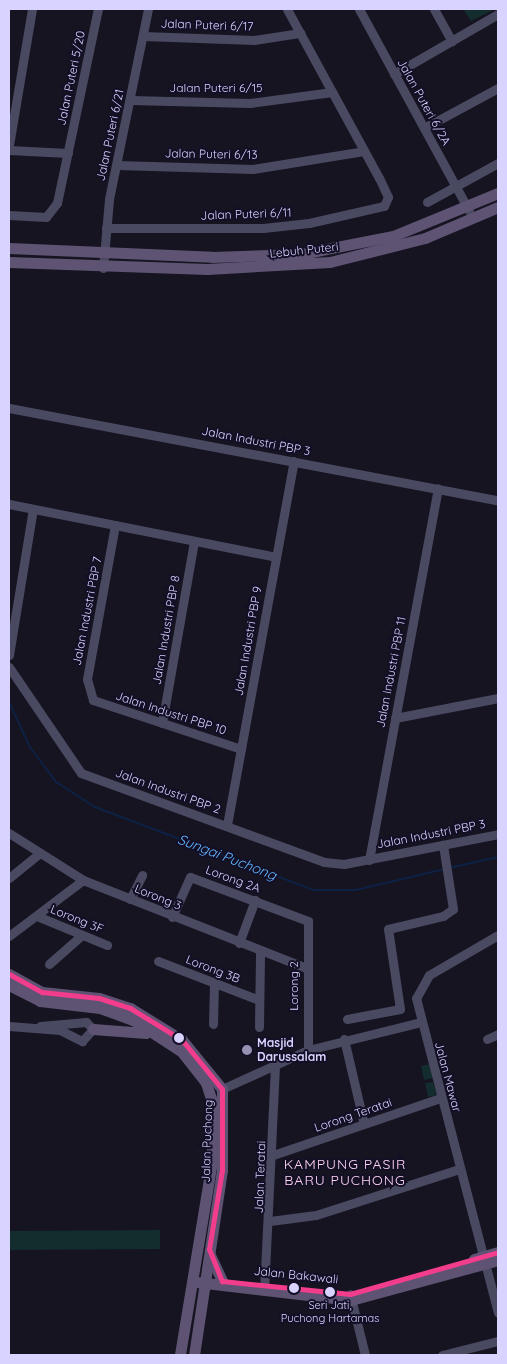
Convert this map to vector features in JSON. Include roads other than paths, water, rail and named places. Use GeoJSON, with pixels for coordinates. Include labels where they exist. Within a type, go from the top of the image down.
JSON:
{"type":"FeatureCollection","features":[{"type":"Feature","properties":{"kind":"main road","name":"Lebuh Puteri"},"geometry":{"type":"LineString","coordinates":[[9,248],[105,241],[250,257],[325,251],[393,236],[467,208],[498,192]]}},
{"type":"Feature","properties":{"kind":"main road","name":"Lebuh Puteri"},"geometry":{"type":"LineString","coordinates":[[9,262],[103,268],[269,268],[330,262],[391,249],[474,220],[498,207]]}},
{"type":"Feature","properties":{"kind":"main road","name":"Jalan Puchong"},"geometry":{"type":"LineString","coordinates":[[9,974],[42,992],[99,998],[130,1008],[182,1040],[222,1089],[222,1170],[198,1306],[194,1355]]}},
{"type":"Feature","properties":{"kind":"main road","name":"Jalan Puchong"},"geometry":{"type":"LineString","coordinates":[[9,985],[40,1001],[117,1012],[169,1042],[194,1065],[212,1101],[212,1161],[180,1355]]}},
{"type":"Feature","properties":{"kind":"main road"},"geometry":{"type":"LineString","coordinates":[[93,1029],[133,1029],[169,1042]]}},
{"type":"Feature","properties":{"kind":"main road"},"geometry":{"type":"LineString","coordinates":[[198,1306],[225,1283],[209,1249]]}},
{"type":"Feature","properties":{"kind":"main road"},"geometry":{"type":"LineString","coordinates":[[484,1260],[498,1252]]}},
{"type":"Feature","properties":{"kind":"main road"},"geometry":{"type":"LineString","coordinates":[[484,1260],[498,1260]]}},
{"type":"Feature","properties":{"kind":"main road","name":"Jalan Bakawali"},"geometry":{"type":"LineString","coordinates":[[191,1280],[350,1297],[484,1260]]}},
{"type":"Feature","properties":{"kind":"street"},"geometry":{"type":"LineString","coordinates":[[9,145],[32,9]]}},
{"type":"Feature","properties":{"kind":"street","name":"Jalan Puteri 5/20"},"geometry":{"type":"LineString","coordinates":[[9,215],[46,217],[58,203],[98,9]]}},
{"type":"Feature","properties":{"kind":"street","name":"Jalan Puteri 6/21"},"geometry":{"type":"LineString","coordinates":[[103,268],[105,241],[117,165],[148,9]]}},
{"type":"Feature","properties":{"kind":"street"},"geometry":{"type":"LineString","coordinates":[[287,9],[364,151]]}},
{"type":"Feature","properties":{"kind":"street","name":"Jalan Puteri 6/2A"},"geometry":{"type":"LineString","coordinates":[[359,9],[474,220]]}},
{"type":"Feature","properties":{"kind":"street"},"geometry":{"type":"LineString","coordinates":[[434,9],[452,41]]}},
{"type":"Feature","properties":{"kind":"street"},"geometry":{"type":"LineString","coordinates":[[394,74],[498,14]]}},
{"type":"Feature","properties":{"kind":"street","name":"Jalan Puteri 6/17"},"geometry":{"type":"LineString","coordinates":[[143,36],[254,40],[300,33]]}},
{"type":"Feature","properties":{"kind":"street"},"geometry":{"type":"LineString","coordinates":[[424,128],[498,88]]}},
{"type":"Feature","properties":{"kind":"street","name":"Jalan Puteri 6/15"},"geometry":{"type":"LineString","coordinates":[[130,100],[250,103],[332,92]]}},
{"type":"Feature","properties":{"kind":"street"},"geometry":{"type":"LineString","coordinates":[[9,150],[68,153]]}},
{"type":"Feature","properties":{"kind":"street","name":"Jalan Puteri 6/13"},"geometry":{"type":"LineString","coordinates":[[117,165],[253,168],[364,151]]}},
{"type":"Feature","properties":{"kind":"street","name":"Jalan Puteri 6/11"},"geometry":{"type":"LineString","coordinates":[[105,241],[309,223],[384,206],[388,197],[364,151]]}},
{"type":"Feature","properties":{"kind":"street"},"geometry":{"type":"LineString","coordinates":[[427,202],[456,188],[498,163]]}},
{"type":"Feature","properties":{"kind":"street","name":"Jalan Industri PBP 3"},"geometry":{"type":"LineString","coordinates":[[9,408],[498,500]]}},
{"type":"Feature","properties":{"kind":"street","name":"Jalan Industri PBP 9"},"geometry":{"type":"LineString","coordinates":[[227,826],[294,462]]}},
{"type":"Feature","properties":{"kind":"street","name":"Jalan Industri PBP 11"},"geometry":{"type":"LineString","coordinates":[[369,860],[438,488]]}},
{"type":"Feature","properties":{"kind":"street"},"geometry":{"type":"LineString","coordinates":[[9,504],[276,557]]}},
{"type":"Feature","properties":{"kind":"street"},"geometry":{"type":"LineString","coordinates":[[9,655],[33,509]]}},
{"type":"Feature","properties":{"kind":"street","name":"Jalan Industri PBP 7"},"geometry":{"type":"LineString","coordinates":[[93,700],[87,678],[115,525]]}},
{"type":"Feature","properties":{"kind":"street","name":"Jalan Industri PBP 8"},"geometry":{"type":"LineString","coordinates":[[162,723],[194,541]]}},
{"type":"Feature","properties":{"kind":"street","name":"Jalan Industri PBP 2"},"geometry":{"type":"LineString","coordinates":[[9,667],[81,773],[324,862],[344,864],[369,860]]}},
{"type":"Feature","properties":{"kind":"street"},"geometry":{"type":"LineString","coordinates":[[395,718],[498,698]]}},
{"type":"Feature","properties":{"kind":"street","name":"Jalan Industri PBP 10"},"geometry":{"type":"LineString","coordinates":[[93,700],[241,749]]}},
{"type":"Feature","properties":{"kind":"street","name":"Lorong 3"},"geometry":{"type":"LineString","coordinates":[[9,832],[84,880],[306,968]]}},
{"type":"Feature","properties":{"kind":"street","name":"Jalan Industri PBP 3"},"geometry":{"type":"LineString","coordinates":[[369,860],[498,834]]}},
{"type":"Feature","properties":{"kind":"street"},"geometry":{"type":"LineString","coordinates":[[348,1019],[400,1009],[388,929],[443,916],[453,909],[446,875],[443,845]]}},
{"type":"Feature","properties":{"kind":"street"},"geometry":{"type":"LineString","coordinates":[[9,878],[40,852]]}},
{"type":"Feature","properties":{"kind":"street"},"geometry":{"type":"LineString","coordinates":[[130,899],[142,875]]}},
{"type":"Feature","properties":{"kind":"street","name":"Lorong 2A"},"geometry":{"type":"LineString","coordinates":[[172,916],[190,877],[308,921]]}},
{"type":"Feature","properties":{"kind":"street"},"geometry":{"type":"LineString","coordinates":[[9,936],[84,880]]}},
{"type":"Feature","properties":{"kind":"street"},"geometry":{"type":"LineString","coordinates":[[239,943],[255,900]]}},
{"type":"Feature","properties":{"kind":"street","name":"Lorong 3F"},"geometry":{"type":"LineString","coordinates":[[37,916],[107,945]]}},
{"type":"Feature","properties":{"kind":"street","name":"Lorong 2"},"geometry":{"type":"LineString","coordinates":[[308,921],[306,968],[308,1050]]}},
{"type":"Feature","properties":{"kind":"street"},"geometry":{"type":"LineString","coordinates":[[49,964],[82,935]]}},
{"type":"Feature","properties":{"kind":"street","name":"Jalan Mawar"},"geometry":{"type":"LineString","coordinates":[[498,935],[430,975],[416,998],[440,1098],[498,1312]]}},
{"type":"Feature","properties":{"kind":"street"},"geometry":{"type":"LineString","coordinates":[[259,1027],[260,951]]}},
{"type":"Feature","properties":{"kind":"street","name":"Lorong 3B"},"geometry":{"type":"LineString","coordinates":[[158,961],[259,1000]]}},
{"type":"Feature","properties":{"kind":"street"},"geometry":{"type":"LineString","coordinates":[[213,1024],[214,983]]}},
{"type":"Feature","properties":{"kind":"street"},"geometry":{"type":"LineString","coordinates":[[9,1026],[40,1026],[86,1022],[93,1029],[82,1041],[40,1026]]}},
{"type":"Feature","properties":{"kind":"street"},"geometry":{"type":"LineString","coordinates":[[222,1089],[308,1050],[421,1022]]}},
{"type":"Feature","properties":{"kind":"street"},"geometry":{"type":"LineString","coordinates":[[487,1039],[498,1034]]}},
{"type":"Feature","properties":{"kind":"street"},"geometry":{"type":"LineString","coordinates":[[344,1040],[364,1124]]}},
{"type":"Feature","properties":{"kind":"street","name":"Jalan Teratai"},"geometry":{"type":"LineString","coordinates":[[264,1288],[270,1221],[275,1064]]}},
{"type":"Feature","properties":{"kind":"street","name":"Lorong Teratai"},"geometry":{"type":"LineString","coordinates":[[273,1155],[440,1098]]}},
{"type":"Feature","properties":{"kind":"street"},"geometry":{"type":"LineString","coordinates":[[270,1221],[316,1215],[459,1169]]}},
{"type":"Feature","properties":{"kind":"street"},"geometry":{"type":"LineString","coordinates":[[350,1297],[365,1355]]}},
{"type":"Feature","properties":{"kind":"street"},"geometry":{"type":"LineString","coordinates":[[443,1355],[498,1341]]}},
{"type":"Feature","properties":{"kind":"waterway","name":"Sungai Puchong"},"geometry":{"type":"LineString","coordinates":[[9,702],[30,747],[56,782],[95,807],[314,890],[356,890],[445,869]]}},
{"type":"Feature","properties":{"kind":"waterway","name":"Sungai Puchong"},"geometry":{"type":"LineString","coordinates":[[449,868],[498,857]]}},
{"type":"Feature","properties":{"kind":"place","name":"Masjid Darussalam"},"geometry":{"type":"Point","coordinates":[247,1050]}},
{"type":"Feature","properties":{"kind":"place","name":"Seri Jati, Puchong Hartamas"},"geometry":{"type":"Point","coordinates":[330,1292]}},
{"type":"Feature","properties":{"kind":"district","name":"KAMPUNG PASIR BARU PUCHONG"},"geometry":{"type":"Point","coordinates":[345,1172]}}]}
